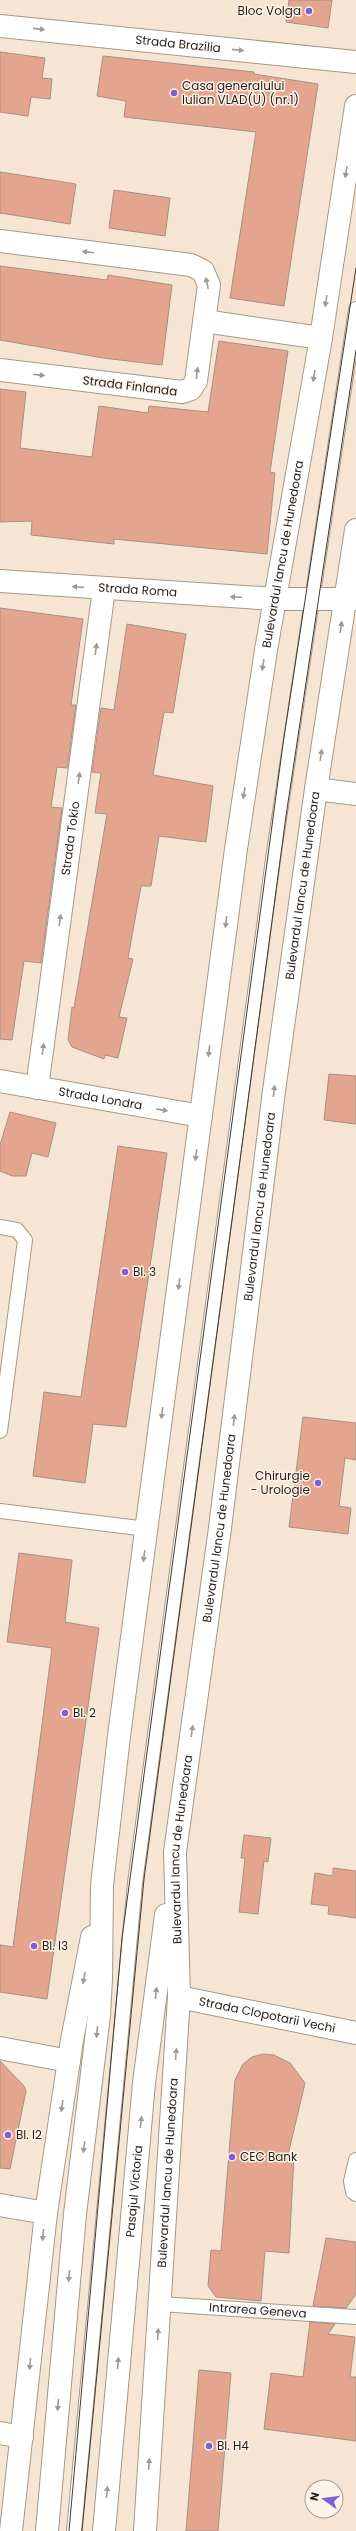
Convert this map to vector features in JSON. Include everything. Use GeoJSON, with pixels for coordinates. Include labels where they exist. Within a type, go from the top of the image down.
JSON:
{"type":"FeatureCollection","features":[{"type":"Feature","properties":{"kind":"main road","name":"Strada Brazilia"},"geometry":{"type":"LineString","coordinates":[[0,26],[356,62]]}},
{"type":"Feature","properties":{"kind":"main road","name":"Bulevardul Iancu de Hunedoara"},"geometry":{"type":"LineString","coordinates":[[11,2531],[46,2213],[69,2061],[102,1885],[119,1736],[148,1529],[236,849],[275,599],[320,338],[356,106]]}},
{"type":"Feature","properties":{"kind":"main road","name":"Strada Finlanda"},"geometry":{"type":"LineString","coordinates":[[0,241],[191,265],[203,271],[209,285],[196,381],[191,389],[182,392],[0,370]]}},
{"type":"Feature","properties":{"kind":"main road"},"geometry":{"type":"LineString","coordinates":[[204,321],[320,338]]}},
{"type":"Feature","properties":{"kind":"main road","name":"Bulevardul Iancu de Hunedoara"},"geometry":{"type":"LineString","coordinates":[[144,2531],[179,1997],[175,1852],[220,1528],[275,1083],[316,789],[351,599],[356,530]]}},
{"type":"Feature","properties":{"kind":"main road","name":"Strada Roma"},"geometry":{"type":"LineString","coordinates":[[0,581],[275,599],[351,599]]}},
{"type":"Feature","properties":{"kind":"main road","name":"Strada Tokio"},"geometry":{"type":"LineString","coordinates":[[38,1088],[104,589]]}},
{"type":"Feature","properties":{"kind":"main road"},"geometry":{"type":"LineString","coordinates":[[316,789],[356,794]]}},
{"type":"Feature","properties":{"kind":"main road","name":"Strada Londra"},"geometry":{"type":"LineString","coordinates":[[0,1081],[201,1116]]}},
{"type":"Feature","properties":{"kind":"main road","name":"Pasajul Victoria"},"geometry":{"type":"LineString","coordinates":[[104,2531],[144,2083],[175,1852]]}},
{"type":"Feature","properties":{"kind":"main road","name":"Bulevardul Iancu de Hunedoara"},"geometry":{"type":"LineString","coordinates":[[93,2066],[101,1979],[102,1885]]}},
{"type":"Feature","properties":{"kind":"main road","name":"Strada Clopotarii Vechi"},"geometry":{"type":"LineString","coordinates":[[179,1997],[356,2033]]}},
{"type":"Feature","properties":{"kind":"main road"},"geometry":{"type":"LineString","coordinates":[[0,2048],[93,2066],[75,2214],[47,2531]]}},
{"type":"Feature","properties":{"kind":"main road"},"geometry":{"type":"LineString","coordinates":[[0,2205],[46,2213]]}},
{"type":"Feature","properties":{"kind":"main road"},"geometry":{"type":"LineString","coordinates":[[0,2433],[22,2437]]}},
{"type":"Feature","properties":{"kind":"lane"},"geometry":{"type":"LineString","coordinates":[[74,2531],[134,1883],[273,860],[311,599],[356,309]]}},
{"type":"Feature","properties":{"kind":"lane"},"geometry":{"type":"LineString","coordinates":[[0,1227],[17,1230],[25,1240],[0,1431]]}},
{"type":"Feature","properties":{"kind":"lane"},"geometry":{"type":"LineString","coordinates":[[0,1511],[148,1529]]}},
{"type":"Feature","properties":{"kind":"lane"},"geometry":{"type":"LineString","coordinates":[[356,2160],[352,2181],[356,2194]]}},
{"type":"Feature","properties":{"kind":"lane","name":"Intrarea Geneva"},"geometry":{"type":"LineString","coordinates":[[160,2304],[356,2317]]}},
{"type":"Feature","properties":{"kind":"building","name":"Bloc Volga"},"geometry":{"type":"Polygon","coordinates":[[[289,0],[332,0],[328,28],[286,22],[289,0]]]}},
{"type":"Feature","properties":{"kind":"building"},"geometry":{"type":"Polygon","coordinates":[[[0,52],[45,58],[42,78],[52,79],[50,99],[31,97],[28,116],[0,112],[0,52]]]}},
{"type":"Feature","properties":{"kind":"building"},"geometry":{"type":"Polygon","coordinates":[[[103,56],[254,72],[254,74],[318,84],[284,306],[230,298],[256,132],[124,117],[126,101],[97,96],[103,56]]]}},
{"type":"Feature","properties":{"kind":"building"},"geometry":{"type":"Polygon","coordinates":[[[0,172],[76,184],[70,224],[0,213],[0,172]]]}},
{"type":"Feature","properties":{"kind":"building"},"geometry":{"type":"Polygon","coordinates":[[[114,190],[170,198],[165,236],[109,228],[114,190]]]}},
{"type":"Feature","properties":{"kind":"building"},"geometry":{"type":"Polygon","coordinates":[[[0,266],[107,280],[108,275],[172,285],[162,365],[103,358],[0,340],[0,266]]]}},
{"type":"Feature","properties":{"kind":"building"},"geometry":{"type":"Polygon","coordinates":[[[219,341],[288,351],[270,472],[275,473],[267,554],[114,539],[114,544],[31,535],[32,521],[0,522],[0,389],[26,392],[20,448],[92,457],[99,406],[148,413],[149,406],[208,412],[219,341]]]}},
{"type":"Feature","properties":{"kind":"building"},"geometry":{"type":"Polygon","coordinates":[[[0,608],[83,619],[71,705],[76,705],[67,768],[57,767],[51,807],[62,808],[41,963],[24,961],[12,1040],[0,1039],[0,608]]]}},
{"type":"Feature","properties":{"kind":"building"},"geometry":{"type":"Polygon","coordinates":[[[127,624],[186,634],[173,713],[164,712],[153,775],[213,786],[206,842],[159,836],[151,886],[141,886],[128,958],[133,959],[119,1017],[127,1018],[118,1058],[105,1055],[104,1059],[72,1047],[68,1040],[72,1007],[74,1008],[107,814],[95,813],[101,773],[92,772],[101,708],[114,710],[127,624]]]}},
{"type":"Feature","properties":{"kind":"building"},"geometry":{"type":"Polygon","coordinates":[[[329,1074],[356,1076],[356,1124],[324,1120],[329,1074]]]}},
{"type":"Feature","properties":{"kind":"building"},"geometry":{"type":"Polygon","coordinates":[[[10,1112],[56,1123],[48,1157],[32,1153],[26,1176],[12,1176],[0,1171],[0,1145],[10,1112]]]}},
{"type":"Feature","properties":{"kind":"building","name":"Bl. 3"},"geometry":{"type":"Polygon","coordinates":[[[118,1146],[167,1153],[126,1427],[93,1424],[85,1483],[33,1476],[44,1392],[81,1397],[118,1146]]]}},
{"type":"Feature","properties":{"kind":"building","name":"Chirurgie - Urologie"},"geometry":{"type":"Polygon","coordinates":[[[303,1417],[356,1423],[356,1460],[345,1458],[339,1506],[351,1508],[348,1534],[289,1527],[303,1417]]]}},
{"type":"Feature","properties":{"kind":"building","name":"Bl. 2"},"geometry":{"type":"Polygon","coordinates":[[[19,1553],[72,1560],[65,1622],[99,1628],[47,1999],[0,1992],[0,1945],[13,1947],[52,1648],[7,1642],[19,1553]]]}},
{"type":"Feature","properties":{"kind":"building"},"geometry":{"type":"Polygon","coordinates":[[[244,1835],[271,1838],[268,1862],[264,1861],[258,1914],[239,1912],[245,1858],[241,1858],[244,1835]]]}},
{"type":"Feature","properties":{"kind":"building"},"geometry":{"type":"Polygon","coordinates":[[[333,1868],[356,1871],[356,1918],[328,1914],[329,1906],[311,1904],[315,1873],[333,1876],[333,1868]]]}},
{"type":"Feature","properties":{"kind":"building"},"geometry":{"type":"Polygon","coordinates":[[[263,2054],[274,2055],[290,2063],[305,2083],[288,2155],[294,2155],[289,2253],[265,2251],[261,2301],[216,2297],[208,2286],[211,2250],[221,2251],[235,2080],[243,2064],[252,2057],[263,2054]]]}},
{"type":"Feature","properties":{"kind":"building","name":"Bl. I2"},"geometry":{"type":"Polygon","coordinates":[[[0,2061],[24,2086],[26,2091],[10,2169],[0,2168],[0,2061]]]}},
{"type":"Feature","properties":{"kind":"building"},"geometry":{"type":"Polygon","coordinates":[[[326,2238],[356,2242],[356,2294],[346,2308],[313,2306],[326,2238]]]}},
{"type":"Feature","properties":{"kind":"building"},"geometry":{"type":"Polygon","coordinates":[[[310,2322],[335,2324],[328,2334],[355,2337],[350,2377],[356,2377],[356,2441],[264,2429],[271,2373],[303,2377],[310,2322]]]}},
{"type":"Feature","properties":{"kind":"building","name":"Bl. H4"},"geometry":{"type":"Polygon","coordinates":[[[199,2370],[231,2373],[218,2531],[186,2531],[199,2370]]]}},
{"type":"Feature","properties":{"kind":"tram line"},"geometry":{"type":"LineString","coordinates":[[69,2531],[122,1938],[283,744],[356,268]]}},
{"type":"Feature","properties":{"kind":"tram line"},"geometry":{"type":"LineString","coordinates":[[82,2531],[144,1879],[286,816],[356,350]]}},
{"type":"Feature","properties":{"kind":"place","name":"Bloc Volga"},"geometry":{"type":"Point","coordinates":[309,11]}},
{"type":"Feature","properties":{"kind":"place","name":"Casa generalului Iulian VLAD(U) (nr.1)"},"geometry":{"type":"Point","coordinates":[174,93]}},
{"type":"Feature","properties":{"kind":"place","name":"Bl. 3"},"geometry":{"type":"Point","coordinates":[125,1272]}},
{"type":"Feature","properties":{"kind":"place","name":"Chirurgie - Urologie"},"geometry":{"type":"Point","coordinates":[318,1483]}},
{"type":"Feature","properties":{"kind":"place","name":"Bl. 2"},"geometry":{"type":"Point","coordinates":[65,1713]}},
{"type":"Feature","properties":{"kind":"place","name":"Bl. I3"},"geometry":{"type":"Point","coordinates":[34,1946]}},
{"type":"Feature","properties":{"kind":"place","name":"Bl. I2"},"geometry":{"type":"Point","coordinates":[8,2135]}},
{"type":"Feature","properties":{"kind":"place","name":"CEC Bank"},"geometry":{"type":"Point","coordinates":[232,2157]}},
{"type":"Feature","properties":{"kind":"place","name":"Bl. H4"},"geometry":{"type":"Point","coordinates":[209,2446]}}]}
